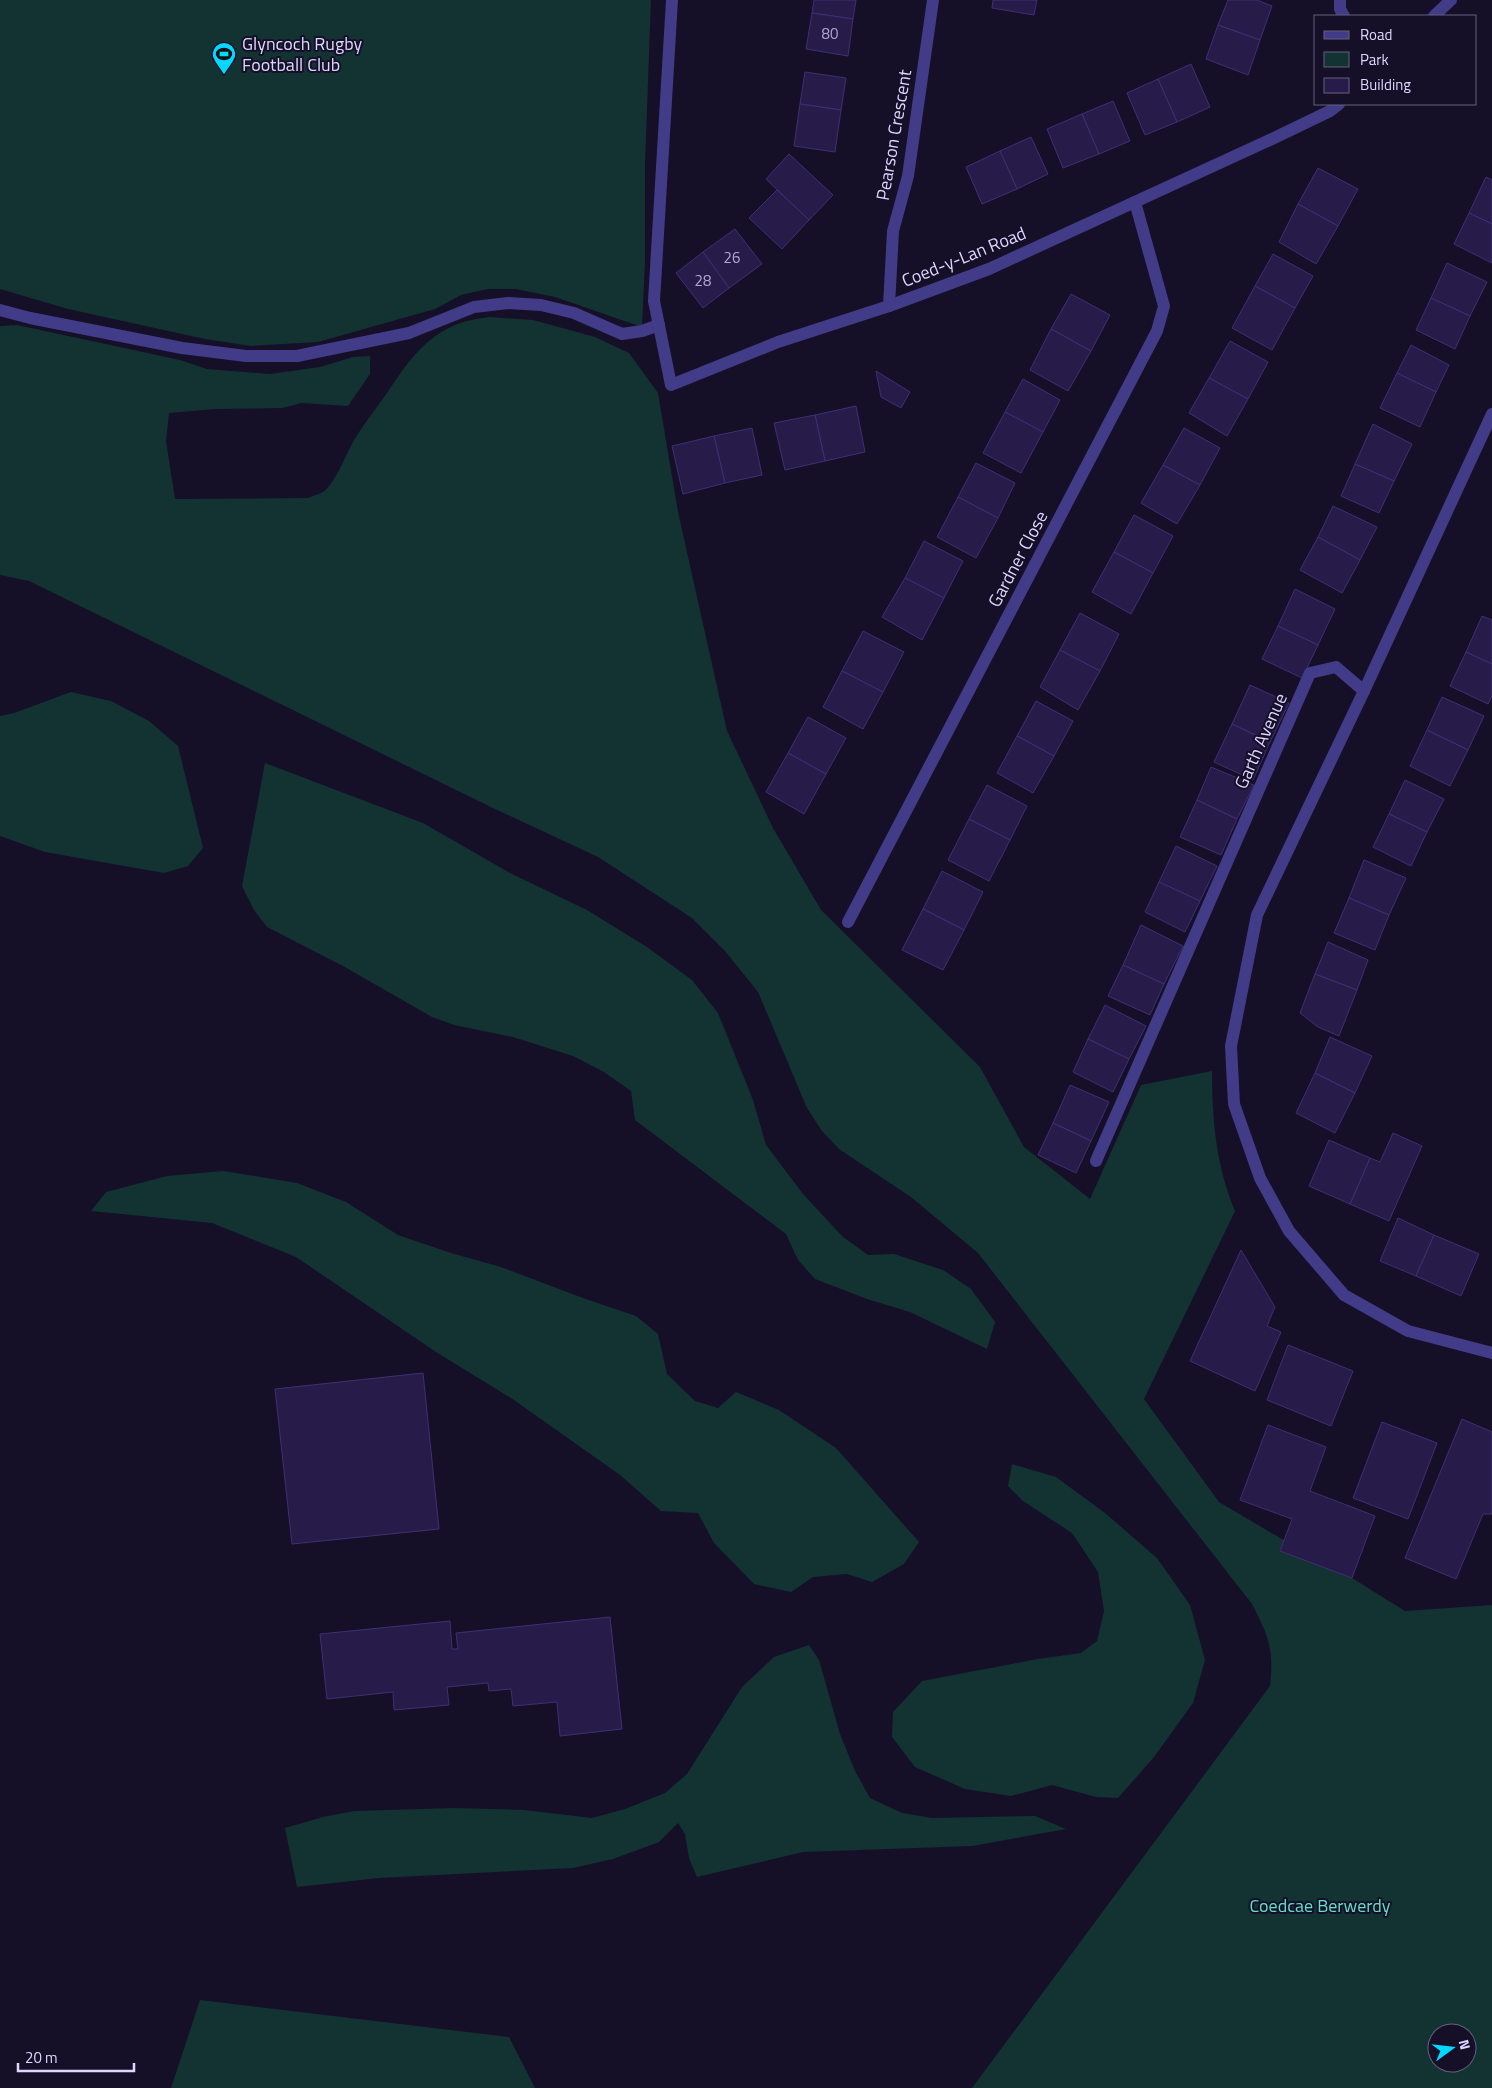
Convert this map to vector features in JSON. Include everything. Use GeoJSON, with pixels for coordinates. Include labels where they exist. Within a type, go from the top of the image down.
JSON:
{"type":"FeatureCollection","features":[{"type":"Feature","properties":{"kind":"street","name":"Coed-y-Lan Road"},"geometry":{"type":"LineString","coordinates":[[672,0],[654,301],[671,385],[778,342],[889,306],[989,269],[1330,111],[1338,105]]}},
{"type":"Feature","properties":{"kind":"street","name":"Pearson Crescent"},"geometry":{"type":"LineString","coordinates":[[889,306],[893,231],[908,176],[933,0]]}},
{"type":"Feature","properties":{"kind":"street"},"geometry":{"type":"LineString","coordinates":[[1340,0],[1340,9],[1343,15]]}},
{"type":"Feature","properties":{"kind":"street"},"geometry":{"type":"LineString","coordinates":[[1435,15],[1451,0]]}},
{"type":"Feature","properties":{"kind":"street","name":"Gardner Close"},"geometry":{"type":"LineString","coordinates":[[848,922],[1157,331],[1164,306],[1135,202]]}},
{"type":"Feature","properties":{"kind":"street"},"geometry":{"type":"LineString","coordinates":[[0,310],[30,318],[182,348],[246,356],[297,356],[409,333],[474,307],[508,303],[541,305],[574,313],[622,334],[642,331],[659,325]]}},
{"type":"Feature","properties":{"kind":"street"},"geometry":{"type":"LineString","coordinates":[[1492,414],[1364,691],[1257,915],[1231,1046],[1234,1104],[1260,1178],[1289,1231],[1344,1295],[1408,1331],[1492,1353]]}},
{"type":"Feature","properties":{"kind":"street","name":"Garth Avenue"},"geometry":{"type":"LineString","coordinates":[[1096,1161],[1310,673],[1336,667],[1364,691]]}},
{"type":"Feature","properties":{"kind":"green space"},"geometry":{"type":"Polygon","coordinates":[[[0,0],[651,0],[642,327],[555,297],[516,289],[488,289],[461,295],[435,309],[318,342],[251,346],[205,339],[68,309],[0,289],[0,0]]]}},
{"type":"Feature","properties":{"kind":"green space","name":"Coedcae Berwerdy"},"geometry":{"type":"Polygon","coordinates":[[[490,317],[533,320],[595,337],[629,353],[658,393],[678,512],[727,731],[773,828],[821,910],[980,1067],[1024,1147],[1090,1199],[1141,1085],[1212,1071],[1216,1142],[1223,1177],[1235,1211],[1144,1399],[1219,1502],[1341,1574],[1352,1578],[1405,1611],[1492,1605],[1492,2088],[972,2088],[1270,1686],[1271,1652],[1263,1626],[1252,1604],[978,1253],[911,1197],[839,1149],[822,1131],[807,1108],[758,992],[725,951],[692,918],[598,857],[497,810],[29,581],[0,575],[0,326],[17,325],[180,360],[207,369],[270,374],[320,367],[353,357],[370,356],[370,374],[348,406],[302,403],[282,408],[215,409],[169,413],[166,441],[175,499],[308,498],[323,492],[332,482],[360,431],[407,364],[429,341],[455,325],[490,317]]]}},
{"type":"Feature","properties":{"kind":"green space"},"geometry":{"type":"Polygon","coordinates":[[[71,692],[111,701],[149,721],[178,746],[203,848],[188,866],[164,873],[45,852],[0,836],[0,716],[14,713],[71,692]]]}},
{"type":"Feature","properties":{"kind":"green space"},"geometry":{"type":"Polygon","coordinates":[[[265,763],[423,823],[510,873],[587,910],[647,947],[692,980],[718,1013],[753,1100],[766,1145],[803,1194],[843,1237],[868,1255],[894,1254],[943,1270],[971,1289],[995,1322],[987,1349],[910,1312],[867,1299],[815,1279],[798,1260],[786,1234],[635,1120],[631,1091],[604,1072],[573,1056],[513,1037],[454,1025],[432,1017],[343,966],[267,927],[254,910],[242,886],[265,763]]]}},
{"type":"Feature","properties":{"kind":"green space"},"geometry":{"type":"Polygon","coordinates":[[[223,1171],[297,1183],[346,1202],[398,1235],[501,1267],[636,1316],[658,1334],[667,1374],[695,1401],[718,1408],[736,1392],[779,1410],[836,1448],[919,1542],[904,1564],[872,1582],[847,1574],[813,1577],[791,1592],[754,1584],[714,1543],[698,1513],[661,1511],[620,1475],[511,1398],[436,1352],[296,1257],[212,1223],[91,1211],[106,1192],[167,1176],[223,1171]]]}},
{"type":"Feature","properties":{"kind":"green space"},"geometry":{"type":"Polygon","coordinates":[[[1012,1464],[1056,1477],[1105,1513],[1157,1558],[1190,1605],[1205,1660],[1193,1703],[1154,1757],[1118,1798],[1096,1797],[1052,1785],[1011,1796],[965,1789],[915,1767],[892,1737],[893,1712],[922,1681],[1038,1659],[1081,1653],[1097,1641],[1104,1611],[1098,1572],[1072,1533],[1023,1501],[1008,1486],[1012,1464]]]}},
{"type":"Feature","properties":{"kind":"green space"},"geometry":{"type":"Polygon","coordinates":[[[809,1645],[819,1660],[840,1734],[855,1771],[870,1798],[902,1813],[932,1818],[1035,1816],[1066,1829],[972,1846],[803,1852],[697,1877],[689,1858],[685,1834],[678,1823],[659,1842],[613,1859],[573,1868],[379,1878],[297,1887],[285,1828],[323,1817],[354,1811],[454,1808],[524,1810],[592,1818],[625,1809],[665,1793],[687,1774],[742,1687],[774,1657],[809,1645]]]}},
{"type":"Feature","properties":{"kind":"green space"},"geometry":{"type":"Polygon","coordinates":[[[200,2000],[509,2037],[535,2088],[171,2088],[200,2000]]]}},
{"type":"Feature","properties":{"kind":"building"},"geometry":{"type":"Polygon","coordinates":[[[814,0],[856,0],[853,19],[812,13],[814,0]]]}},
{"type":"Feature","properties":{"kind":"building"},"geometry":{"type":"Polygon","coordinates":[[[993,0],[1037,0],[1034,15],[992,8],[993,0]]]}},
{"type":"Feature","properties":{"kind":"building"},"geometry":{"type":"Polygon","coordinates":[[[1228,0],[1257,0],[1272,6],[1260,40],[1218,25],[1228,0]]]}},
{"type":"Feature","properties":{"kind":"building"},"geometry":{"type":"Polygon","coordinates":[[[812,13],[853,19],[848,56],[806,49],[812,13]]]}},
{"type":"Feature","properties":{"kind":"building"},"geometry":{"type":"Polygon","coordinates":[[[1218,25],[1260,40],[1248,75],[1206,59],[1218,25]]]}},
{"type":"Feature","properties":{"kind":"building"},"geometry":{"type":"Polygon","coordinates":[[[1191,64],[1210,107],[1177,122],[1158,79],[1191,64]]]}},
{"type":"Feature","properties":{"kind":"building"},"geometry":{"type":"Polygon","coordinates":[[[805,72],[846,78],[841,110],[800,104],[805,72]]]}},
{"type":"Feature","properties":{"kind":"building"},"geometry":{"type":"Polygon","coordinates":[[[1158,79],[1177,122],[1145,135],[1127,93],[1158,79]]]}},
{"type":"Feature","properties":{"kind":"building"},"geometry":{"type":"Polygon","coordinates":[[[1113,101],[1130,141],[1099,154],[1082,114],[1113,101]]]}},
{"type":"Feature","properties":{"kind":"building"},"geometry":{"type":"Polygon","coordinates":[[[800,104],[841,110],[835,152],[794,146],[800,104]]]}},
{"type":"Feature","properties":{"kind":"building"},"geometry":{"type":"Polygon","coordinates":[[[1082,114],[1099,154],[1063,168],[1047,129],[1082,114]]]}},
{"type":"Feature","properties":{"kind":"building"},"geometry":{"type":"Polygon","coordinates":[[[1031,137],[1048,174],[1017,189],[1000,151],[1031,137]]]}},
{"type":"Feature","properties":{"kind":"building"},"geometry":{"type":"Polygon","coordinates":[[[1000,151],[1017,189],[982,204],[966,167],[1000,151]]]}},
{"type":"Feature","properties":{"kind":"building"},"geometry":{"type":"Polygon","coordinates":[[[789,154],[833,195],[809,220],[766,179],[789,154]]]}},
{"type":"Feature","properties":{"kind":"building"},"geometry":{"type":"Polygon","coordinates":[[[1318,168],[1358,189],[1338,226],[1298,204],[1318,168]]]}},
{"type":"Feature","properties":{"kind":"building"},"geometry":{"type":"Polygon","coordinates":[[[1486,177],[1492,180],[1492,224],[1469,213],[1486,177]]]}},
{"type":"Feature","properties":{"kind":"building"},"geometry":{"type":"Polygon","coordinates":[[[777,190],[809,220],[782,249],[749,218],[777,190]]]}},
{"type":"Feature","properties":{"kind":"building"},"geometry":{"type":"Polygon","coordinates":[[[1298,204],[1338,226],[1316,264],[1279,242],[1298,204]]]}},
{"type":"Feature","properties":{"kind":"building"},"geometry":{"type":"Polygon","coordinates":[[[1469,213],[1492,224],[1492,263],[1454,244],[1469,213]]]}},
{"type":"Feature","properties":{"kind":"building"},"geometry":{"type":"Polygon","coordinates":[[[735,229],[762,264],[729,288],[703,252],[735,229]]]}},
{"type":"Feature","properties":{"kind":"building"},"geometry":{"type":"Polygon","coordinates":[[[703,252],[729,288],[703,308],[676,273],[703,252]]]}},
{"type":"Feature","properties":{"kind":"building"},"geometry":{"type":"Polygon","coordinates":[[[1273,254],[1313,276],[1295,308],[1255,286],[1273,254]]]}},
{"type":"Feature","properties":{"kind":"building"},"geometry":{"type":"Polygon","coordinates":[[[1447,263],[1487,282],[1470,316],[1431,298],[1447,263]]]}},
{"type":"Feature","properties":{"kind":"building"},"geometry":{"type":"Polygon","coordinates":[[[1255,286],[1295,308],[1272,350],[1232,328],[1255,286]]]}},
{"type":"Feature","properties":{"kind":"building"},"geometry":{"type":"Polygon","coordinates":[[[1071,294],[1110,315],[1091,351],[1051,329],[1071,294]]]}},
{"type":"Feature","properties":{"kind":"building"},"geometry":{"type":"Polygon","coordinates":[[[1431,298],[1470,316],[1455,349],[1416,330],[1431,298]]]}},
{"type":"Feature","properties":{"kind":"building"},"geometry":{"type":"Polygon","coordinates":[[[1051,329],[1091,351],[1068,391],[1030,370],[1051,329]]]}},
{"type":"Feature","properties":{"kind":"building"},"geometry":{"type":"Polygon","coordinates":[[[1230,341],[1268,362],[1248,399],[1209,378],[1230,341]]]}},
{"type":"Feature","properties":{"kind":"building"},"geometry":{"type":"Polygon","coordinates":[[[1411,345],[1449,365],[1436,392],[1397,373],[1411,345]]]}},
{"type":"Feature","properties":{"kind":"building"},"geometry":{"type":"Polygon","coordinates":[[[876,371],[910,392],[901,408],[881,397],[876,371]]]}},
{"type":"Feature","properties":{"kind":"building"},"geometry":{"type":"Polygon","coordinates":[[[1397,373],[1436,392],[1420,427],[1380,408],[1397,373]]]}},
{"type":"Feature","properties":{"kind":"building"},"geometry":{"type":"Polygon","coordinates":[[[1209,378],[1248,399],[1227,436],[1189,413],[1209,378]]]}},
{"type":"Feature","properties":{"kind":"building"},"geometry":{"type":"Polygon","coordinates":[[[1023,379],[1060,400],[1043,432],[1005,412],[1023,379]]]}},
{"type":"Feature","properties":{"kind":"building"},"geometry":{"type":"Polygon","coordinates":[[[856,406],[865,452],[825,461],[815,415],[856,406]]]}},
{"type":"Feature","properties":{"kind":"building"},"geometry":{"type":"Polygon","coordinates":[[[1005,412],[1043,432],[1021,473],[983,453],[1005,412]]]}},
{"type":"Feature","properties":{"kind":"building"},"geometry":{"type":"Polygon","coordinates":[[[815,415],[825,461],[785,470],[774,423],[815,415]]]}},
{"type":"Feature","properties":{"kind":"building"},"geometry":{"type":"Polygon","coordinates":[[[1373,424],[1412,444],[1394,481],[1355,464],[1373,424]]]}},
{"type":"Feature","properties":{"kind":"building"},"geometry":{"type":"Polygon","coordinates":[[[752,428],[762,475],[725,483],[714,436],[752,428]]]}},
{"type":"Feature","properties":{"kind":"building"},"geometry":{"type":"Polygon","coordinates":[[[1184,428],[1220,448],[1200,485],[1163,465],[1184,428]]]}},
{"type":"Feature","properties":{"kind":"building"},"geometry":{"type":"Polygon","coordinates":[[[714,436],[725,483],[683,494],[672,446],[714,436]]]}},
{"type":"Feature","properties":{"kind":"building"},"geometry":{"type":"Polygon","coordinates":[[[976,463],[1015,483],[998,518],[958,497],[976,463]]]}},
{"type":"Feature","properties":{"kind":"building"},"geometry":{"type":"Polygon","coordinates":[[[1355,464],[1394,481],[1379,513],[1341,496],[1355,464]]]}},
{"type":"Feature","properties":{"kind":"building"},"geometry":{"type":"Polygon","coordinates":[[[1163,465],[1200,485],[1177,524],[1141,503],[1163,465]]]}},
{"type":"Feature","properties":{"kind":"building"},"geometry":{"type":"Polygon","coordinates":[[[958,497],[998,518],[976,558],[937,537],[958,497]]]}},
{"type":"Feature","properties":{"kind":"building"},"geometry":{"type":"Polygon","coordinates":[[[1333,506],[1377,527],[1360,560],[1318,537],[1333,506]]]}},
{"type":"Feature","properties":{"kind":"building"},"geometry":{"type":"Polygon","coordinates":[[[1134,515],[1173,536],[1153,573],[1114,552],[1134,515]]]}},
{"type":"Feature","properties":{"kind":"building"},"geometry":{"type":"Polygon","coordinates":[[[1318,537],[1360,560],[1342,593],[1300,570],[1318,537]]]}},
{"type":"Feature","properties":{"kind":"building"},"geometry":{"type":"Polygon","coordinates":[[[924,541],[963,561],[944,598],[905,578],[924,541]]]}},
{"type":"Feature","properties":{"kind":"building"},"geometry":{"type":"Polygon","coordinates":[[[1114,552],[1153,573],[1131,614],[1092,592],[1114,552]]]}},
{"type":"Feature","properties":{"kind":"building"},"geometry":{"type":"Polygon","coordinates":[[[905,578],[944,598],[922,640],[882,617],[905,578]]]}},
{"type":"Feature","properties":{"kind":"building"},"geometry":{"type":"Polygon","coordinates":[[[1295,589],[1335,609],[1318,645],[1278,626],[1295,589]]]}},
{"type":"Feature","properties":{"kind":"building"},"geometry":{"type":"Polygon","coordinates":[[[1080,613],[1119,634],[1100,671],[1060,650],[1080,613]]]}},
{"type":"Feature","properties":{"kind":"building"},"geometry":{"type":"Polygon","coordinates":[[[1482,616],[1492,620],[1492,664],[1466,652],[1482,616]]]}},
{"type":"Feature","properties":{"kind":"building"},"geometry":{"type":"Polygon","coordinates":[[[1278,626],[1318,645],[1302,678],[1262,659],[1278,626]]]}},
{"type":"Feature","properties":{"kind":"building"},"geometry":{"type":"Polygon","coordinates":[[[863,631],[904,652],[883,692],[842,671],[863,631]]]}},
{"type":"Feature","properties":{"kind":"building"},"geometry":{"type":"Polygon","coordinates":[[[1060,650],[1100,671],[1078,710],[1040,687],[1060,650]]]}},
{"type":"Feature","properties":{"kind":"building"},"geometry":{"type":"Polygon","coordinates":[[[1466,652],[1492,664],[1492,696],[1488,704],[1450,686],[1466,652]]]}},
{"type":"Feature","properties":{"kind":"building"},"geometry":{"type":"Polygon","coordinates":[[[842,671],[883,692],[863,729],[823,707],[842,671]]]}},
{"type":"Feature","properties":{"kind":"building"},"geometry":{"type":"Polygon","coordinates":[[[1250,685],[1289,703],[1270,742],[1232,724],[1250,685]]]}},
{"type":"Feature","properties":{"kind":"building"},"geometry":{"type":"Polygon","coordinates":[[[1442,697],[1484,716],[1468,750],[1427,730],[1442,697]]]}},
{"type":"Feature","properties":{"kind":"building"},"geometry":{"type":"Polygon","coordinates":[[[1036,701],[1073,721],[1054,756],[1017,736],[1036,701]]]}},
{"type":"Feature","properties":{"kind":"building"},"geometry":{"type":"Polygon","coordinates":[[[808,717],[846,738],[826,774],[788,753],[808,717]]]}},
{"type":"Feature","properties":{"kind":"building"},"geometry":{"type":"Polygon","coordinates":[[[1232,724],[1270,742],[1253,780],[1214,762],[1232,724]]]}},
{"type":"Feature","properties":{"kind":"building"},"geometry":{"type":"Polygon","coordinates":[[[1427,730],[1468,750],[1450,786],[1410,766],[1427,730]]]}},
{"type":"Feature","properties":{"kind":"building"},"geometry":{"type":"Polygon","coordinates":[[[1017,736],[1054,756],[1033,793],[997,773],[1017,736]]]}},
{"type":"Feature","properties":{"kind":"building"},"geometry":{"type":"Polygon","coordinates":[[[788,753],[826,774],[804,814],[766,792],[788,753]]]}},
{"type":"Feature","properties":{"kind":"building"},"geometry":{"type":"Polygon","coordinates":[[[1211,767],[1254,785],[1237,819],[1197,800],[1211,767]]]}},
{"type":"Feature","properties":{"kind":"building"},"geometry":{"type":"Polygon","coordinates":[[[1405,780],[1444,799],[1427,832],[1389,814],[1405,780]]]}},
{"type":"Feature","properties":{"kind":"building"},"geometry":{"type":"Polygon","coordinates":[[[987,785],[1027,806],[1010,840],[969,819],[987,785]]]}},
{"type":"Feature","properties":{"kind":"building"},"geometry":{"type":"Polygon","coordinates":[[[1197,800],[1237,819],[1221,855],[1180,837],[1197,800]]]}},
{"type":"Feature","properties":{"kind":"building"},"geometry":{"type":"Polygon","coordinates":[[[1389,814],[1427,832],[1411,866],[1373,847],[1389,814]]]}},
{"type":"Feature","properties":{"kind":"building"},"geometry":{"type":"Polygon","coordinates":[[[969,819],[1010,840],[989,881],[948,860],[969,819]]]}},
{"type":"Feature","properties":{"kind":"building"},"geometry":{"type":"Polygon","coordinates":[[[1176,846],[1217,866],[1200,901],[1159,882],[1176,846]]]}},
{"type":"Feature","properties":{"kind":"building"},"geometry":{"type":"Polygon","coordinates":[[[1364,860],[1406,878],[1389,915],[1349,898],[1364,860]]]}},
{"type":"Feature","properties":{"kind":"building"},"geometry":{"type":"Polygon","coordinates":[[[942,871],[983,892],[964,930],[923,909],[942,871]]]}},
{"type":"Feature","properties":{"kind":"building"},"geometry":{"type":"Polygon","coordinates":[[[1159,882],[1200,901],[1185,932],[1145,912],[1159,882]]]}},
{"type":"Feature","properties":{"kind":"building"},"geometry":{"type":"Polygon","coordinates":[[[1349,898],[1389,915],[1375,950],[1334,933],[1349,898]]]}},
{"type":"Feature","properties":{"kind":"building"},"geometry":{"type":"Polygon","coordinates":[[[923,909],[964,930],[943,970],[902,950],[923,909]]]}},
{"type":"Feature","properties":{"kind":"building"},"geometry":{"type":"Polygon","coordinates":[[[1141,925],[1183,946],[1164,984],[1123,965],[1141,925]]]}},
{"type":"Feature","properties":{"kind":"building"},"geometry":{"type":"Polygon","coordinates":[[[1328,942],[1368,960],[1357,990],[1315,974],[1328,942]]]}},
{"type":"Feature","properties":{"kind":"building"},"geometry":{"type":"Polygon","coordinates":[[[1123,965],[1164,984],[1150,1015],[1108,996],[1123,965]]]}},
{"type":"Feature","properties":{"kind":"building"},"geometry":{"type":"Polygon","coordinates":[[[1315,974],[1357,990],[1339,1036],[1318,1027],[1300,1013],[1315,974]]]}},
{"type":"Feature","properties":{"kind":"building"},"geometry":{"type":"Polygon","coordinates":[[[1105,1005],[1146,1026],[1129,1059],[1088,1039],[1105,1005]]]}},
{"type":"Feature","properties":{"kind":"building"},"geometry":{"type":"Polygon","coordinates":[[[1330,1037],[1372,1056],[1355,1093],[1315,1073],[1330,1037]]]}},
{"type":"Feature","properties":{"kind":"building"},"geometry":{"type":"Polygon","coordinates":[[[1088,1039],[1129,1059],[1113,1092],[1073,1072],[1088,1039]]]}},
{"type":"Feature","properties":{"kind":"building"},"geometry":{"type":"Polygon","coordinates":[[[1315,1073],[1355,1093],[1335,1133],[1296,1113],[1315,1073]]]}},
{"type":"Feature","properties":{"kind":"building"},"geometry":{"type":"Polygon","coordinates":[[[1070,1085],[1109,1102],[1091,1141],[1053,1123],[1070,1085]]]}},
{"type":"Feature","properties":{"kind":"building"},"geometry":{"type":"Polygon","coordinates":[[[1053,1123],[1091,1141],[1076,1173],[1038,1155],[1053,1123]]]}},
{"type":"Feature","properties":{"kind":"building"},"geometry":{"type":"Polygon","coordinates":[[[1393,1133],[1422,1146],[1389,1221],[1350,1204],[1370,1158],[1380,1162],[1393,1133]]]}},
{"type":"Feature","properties":{"kind":"building"},"geometry":{"type":"Polygon","coordinates":[[[1329,1140],[1370,1158],[1350,1204],[1309,1186],[1329,1140]]]}},
{"type":"Feature","properties":{"kind":"building"},"geometry":{"type":"Polygon","coordinates":[[[1398,1218],[1434,1235],[1416,1276],[1380,1261],[1398,1218]]]}},
{"type":"Feature","properties":{"kind":"building"},"geometry":{"type":"Polygon","coordinates":[[[1434,1235],[1479,1254],[1461,1296],[1416,1276],[1434,1235]]]}},
{"type":"Feature","properties":{"kind":"building"},"geometry":{"type":"Polygon","coordinates":[[[1241,1250],[1275,1307],[1267,1326],[1281,1332],[1255,1391],[1190,1361],[1241,1250]]]}},
{"type":"Feature","properties":{"kind":"building"},"geometry":{"type":"Polygon","coordinates":[[[1288,1345],[1353,1371],[1331,1426],[1267,1400],[1288,1345]]]}},
{"type":"Feature","properties":{"kind":"building"},"geometry":{"type":"Polygon","coordinates":[[[423,1373],[439,1529],[292,1544],[275,1389],[423,1373]]]}},
{"type":"Feature","properties":{"kind":"building"},"geometry":{"type":"Polygon","coordinates":[[[1462,1419],[1492,1432],[1492,1514],[1483,1514],[1456,1579],[1405,1558],[1462,1419]]]}},
{"type":"Feature","properties":{"kind":"building"},"geometry":{"type":"Polygon","coordinates":[[[1382,1422],[1437,1443],[1408,1519],[1353,1498],[1382,1422]]]}},
{"type":"Feature","properties":{"kind":"building"},"geometry":{"type":"Polygon","coordinates":[[[1268,1425],[1326,1447],[1310,1491],[1375,1516],[1352,1578],[1280,1551],[1292,1519],[1240,1500],[1268,1425]]]}},
{"type":"Feature","properties":{"kind":"building"},"geometry":{"type":"Polygon","coordinates":[[[610,1617],[622,1729],[560,1736],[557,1702],[513,1706],[511,1689],[489,1691],[488,1683],[447,1687],[449,1705],[394,1710],[393,1692],[327,1699],[320,1634],[450,1621],[452,1649],[458,1649],[456,1633],[610,1617]]]}},
{"type":"Feature","properties":{"kind":"place","name":"Glyncoch Rugby Football Club"},"geometry":{"type":"Point","coordinates":[224,75]}}]}
